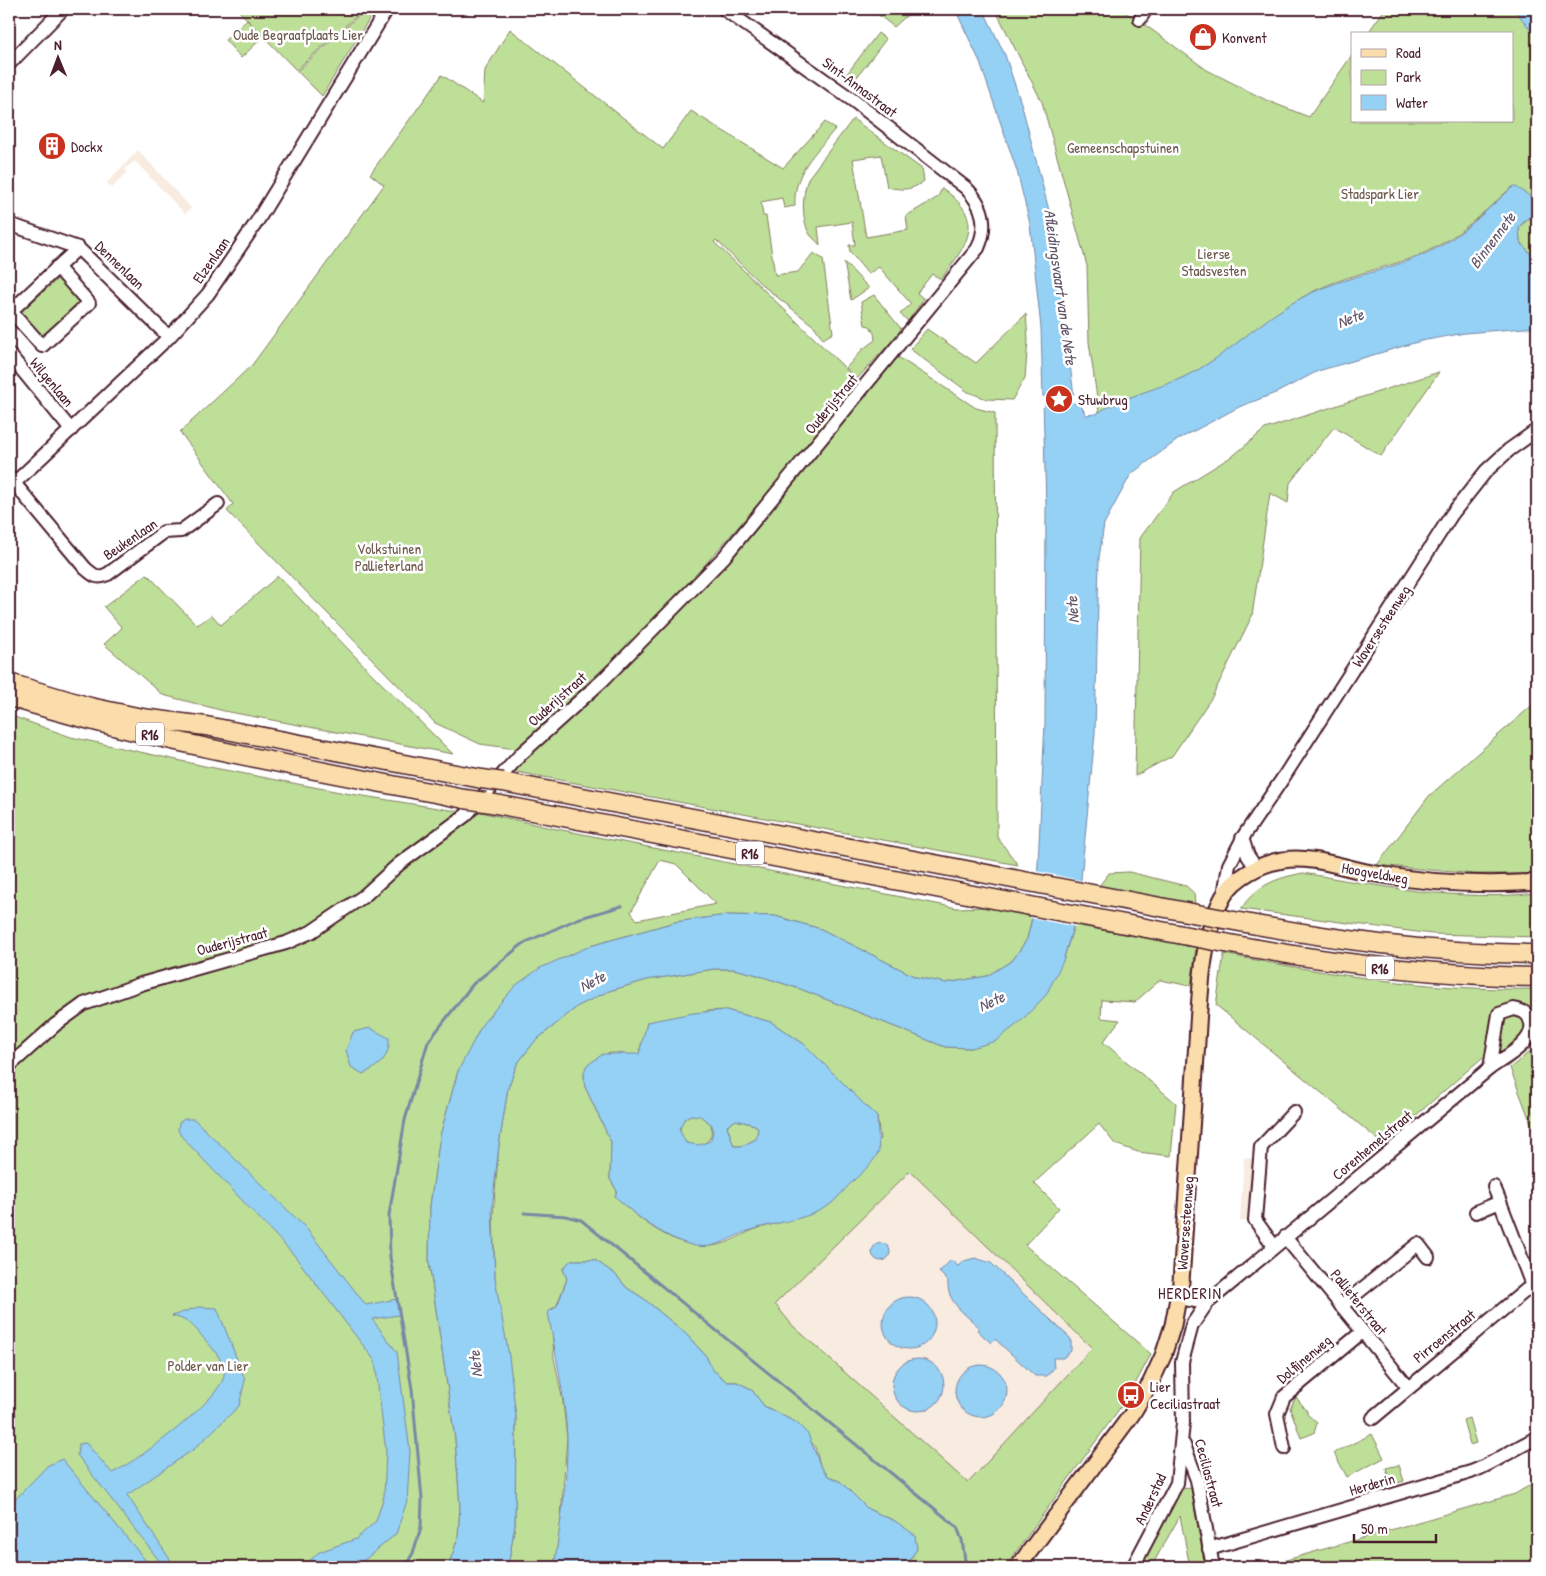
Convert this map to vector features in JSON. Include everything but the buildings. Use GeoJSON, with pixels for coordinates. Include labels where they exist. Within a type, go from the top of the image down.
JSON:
{"type":"FeatureCollection","features":[{"type":"Feature","properties":{"kind":"highway","name":"R16"},"geometry":{"type":"LineString","coordinates":[[11,686],[134,716],[206,726],[1229,920],[1382,946],[1537,954]]}},
{"type":"Feature","properties":{"kind":"highway","name":"R16"},"geometry":{"type":"LineString","coordinates":[[11,686],[95,722],[210,750],[1015,904],[1225,943],[1378,968],[1446,974],[1537,977]]}},
{"type":"Feature","properties":{"kind":"main road","name":"Hoogveldweg"},"geometry":{"type":"LineString","coordinates":[[1224,895],[1236,882],[1257,869],[1283,860],[1302,859],[1412,880],[1470,884],[1537,882]]}},
{"type":"Feature","properties":{"kind":"main road","name":"Waversesteenweg"},"geometry":{"type":"LineString","coordinates":[[1018,1567],[1132,1414],[1151,1382],[1163,1356],[1178,1298],[1202,980],[1212,928],[1224,895]]}},
{"type":"Feature","properties":{"kind":"street"},"geometry":{"type":"LineString","coordinates":[[9,64],[62,9]]}},
{"type":"Feature","properties":{"kind":"street","name":"Elzenlaan"},"geometry":{"type":"LineString","coordinates":[[11,483],[71,430],[169,337],[208,294],[235,256],[387,9]]}},
{"type":"Feature","properties":{"kind":"street","name":"Sint-Annastraat"},"geometry":{"type":"LineString","coordinates":[[724,9],[854,101],[973,194]]}},
{"type":"Feature","properties":{"kind":"street","name":"Ouderijstraat"},"geometry":{"type":"LineString","coordinates":[[9,1066],[55,1025],[84,1004],[141,984],[286,943],[311,932],[364,896],[399,864],[466,815],[521,754],[603,680],[724,557],[964,267],[978,248],[984,232],[982,208],[973,194]]}},
{"type":"Feature","properties":{"kind":"street","name":"Dennenlaan"},"geometry":{"type":"LineString","coordinates":[[9,224],[78,248],[169,337]]}},
{"type":"Feature","properties":{"kind":"street"},"geometry":{"type":"LineString","coordinates":[[58,267],[89,302],[42,346],[10,312],[78,248]]}},
{"type":"Feature","properties":{"kind":"street","name":"Wilgenlaan"},"geometry":{"type":"LineString","coordinates":[[9,354],[71,430]]}},
{"type":"Feature","properties":{"kind":"street","name":"Waversesteenweg"},"geometry":{"type":"LineString","coordinates":[[1224,895],[1230,865],[1242,838],[1464,497],[1486,471],[1509,450],[1537,430]]}},
{"type":"Feature","properties":{"kind":"street","name":"Beukenlaan"},"geometry":{"type":"LineString","coordinates":[[11,483],[85,568],[94,576],[100,577],[108,574],[164,532],[181,531],[218,504]]}},
{"type":"Feature","properties":{"kind":"street"},"geometry":{"type":"LineString","coordinates":[[1242,838],[1248,856],[1257,869]]}},
{"type":"Feature","properties":{"kind":"street","name":"Corenhemelstraat"},"geometry":{"type":"LineString","coordinates":[[1182,1386],[1184,1349],[1192,1325],[1206,1303],[1529,1037],[1532,1026],[1529,1016],[1522,1011],[1507,1010],[1499,1014],[1490,1068]]}},
{"type":"Feature","properties":{"kind":"street"},"geometry":{"type":"LineString","coordinates":[[1274,1246],[1256,1220],[1260,1147],[1294,1112]]}},
{"type":"Feature","properties":{"kind":"street"},"geometry":{"type":"LineString","coordinates":[[1494,1187],[1535,1283]]}},
{"type":"Feature","properties":{"kind":"street"},"geometry":{"type":"LineString","coordinates":[[1476,1212],[1500,1202]]}},
{"type":"Feature","properties":{"kind":"street","name":"Pallieterstraat"},"geometry":{"type":"LineString","coordinates":[[1285,1237],[1408,1387]]}},
{"type":"Feature","properties":{"kind":"street"},"geometry":{"type":"LineString","coordinates":[[1341,1306],[1418,1244],[1428,1257]]}},
{"type":"Feature","properties":{"kind":"street","name":"Pirroenstraat"},"geometry":{"type":"LineString","coordinates":[[1373,1418],[1535,1283]]}},
{"type":"Feature","properties":{"kind":"street"},"geometry":{"type":"LineString","coordinates":[[1178,1298],[1206,1303]]}},
{"type":"Feature","properties":{"kind":"street","name":"Dolfijnenweg"},"geometry":{"type":"LineString","coordinates":[[1284,1448],[1277,1414],[1284,1397],[1362,1332]]}},
{"type":"Feature","properties":{"kind":"street","name":"Ceciliastraat"},"geometry":{"type":"LineString","coordinates":[[1182,1386],[1182,1440],[1197,1480],[1213,1567]]}},
{"type":"Feature","properties":{"kind":"street","name":"Herderin"},"geometry":{"type":"LineString","coordinates":[[1209,1549],[1471,1472],[1489,1465],[1519,1445],[1537,1438]]}},
{"type":"Feature","properties":{"kind":"street","name":"Anderstad"},"geometry":{"type":"LineString","coordinates":[[1133,1567],[1177,1483],[1182,1440]]}},
{"type":"Feature","properties":{"kind":"shaded area"},"geometry":{"type":"Polygon","coordinates":[[[138,150],[191,208],[185,214],[135,161],[125,169],[127,172],[112,188],[107,183],[138,150]]]}},
{"type":"Feature","properties":{"kind":"shaded area"},"geometry":{"type":"Polygon","coordinates":[[[1244,1158],[1256,1159],[1251,1222],[1240,1221],[1244,1158]]]}},
{"type":"Feature","properties":{"kind":"shaded area"},"geometry":{"type":"Polygon","coordinates":[[[910,1171],[1092,1348],[968,1484],[792,1325],[775,1303],[910,1171]]]}},
{"type":"Feature","properties":{"kind":"green space","name":"Oude Begraafplaats Lier"},"geometry":{"type":"Polygon","coordinates":[[[237,9],[364,9],[296,70],[237,9]]]}},
{"type":"Feature","properties":{"kind":"green space"},"geometry":{"type":"Polygon","coordinates":[[[871,9],[914,9],[894,27],[871,9]]]}},
{"type":"Feature","properties":{"kind":"green space"},"geometry":{"type":"Polygon","coordinates":[[[995,9],[1120,9],[1207,70],[1268,101],[1309,117],[1351,56],[1351,122],[1514,122],[1514,32],[1368,32],[1385,9],[1537,9],[1537,211],[1512,187],[1470,224],[1436,247],[1409,259],[1317,289],[1291,305],[1207,365],[1167,385],[1099,412],[1089,342],[1087,266],[1042,102],[995,9]]]}},
{"type":"Feature","properties":{"kind":"green space"},"geometry":{"type":"Polygon","coordinates":[[[365,10],[371,16],[322,96],[297,71],[365,10]]]}},
{"type":"Feature","properties":{"kind":"green space"},"geometry":{"type":"Polygon","coordinates":[[[247,20],[263,37],[241,58],[225,40],[247,20]]]}},
{"type":"Feature","properties":{"kind":"green space","name":"Volkstuinen Pallieterland"},"geometry":{"type":"Polygon","coordinates":[[[510,29],[663,149],[691,111],[783,168],[825,122],[835,129],[813,155],[802,173],[795,194],[795,206],[784,208],[782,198],[761,202],[763,216],[766,216],[775,275],[798,272],[813,253],[823,259],[833,333],[823,339],[815,327],[762,285],[716,240],[714,242],[842,365],[861,387],[659,617],[516,749],[480,744],[435,723],[227,511],[233,504],[180,432],[252,365],[384,185],[370,174],[442,75],[483,103],[485,70],[510,29]]]}},
{"type":"Feature","properties":{"kind":"green space"},"geometry":{"type":"Polygon","coordinates":[[[878,33],[886,39],[851,85],[843,79],[878,33]]]}},
{"type":"Feature","properties":{"kind":"green space"},"geometry":{"type":"Polygon","coordinates":[[[853,119],[922,169],[924,181],[915,187],[906,189],[887,187],[881,155],[853,159],[866,237],[908,230],[906,216],[938,197],[942,188],[965,211],[969,221],[969,232],[959,254],[941,279],[932,274],[917,293],[924,299],[908,321],[900,314],[911,304],[879,267],[868,274],[850,252],[849,245],[855,245],[852,222],[818,227],[820,245],[810,235],[806,227],[803,205],[809,177],[853,119]]]}},
{"type":"Feature","properties":{"kind":"green space"},"geometry":{"type":"Polygon","coordinates":[[[1537,212],[1537,261],[1520,242],[1519,227],[1537,212]]]}},
{"type":"Feature","properties":{"kind":"green space"},"geometry":{"type":"Polygon","coordinates":[[[844,262],[869,288],[851,300],[844,262]]]}},
{"type":"Feature","properties":{"kind":"green space"},"geometry":{"type":"Polygon","coordinates":[[[61,276],[78,293],[78,302],[59,321],[63,326],[43,344],[17,315],[61,276]]]}},
{"type":"Feature","properties":{"kind":"green space"},"geometry":{"type":"Polygon","coordinates":[[[874,295],[902,330],[857,379],[846,368],[863,349],[875,340],[870,326],[865,325],[861,302],[874,295]]]}},
{"type":"Feature","properties":{"kind":"green space"},"geometry":{"type":"Polygon","coordinates":[[[1026,314],[1028,340],[1025,378],[1012,400],[987,399],[968,392],[910,349],[927,329],[976,363],[1026,314]]]}},
{"type":"Feature","properties":{"kind":"green space"},"geometry":{"type":"Polygon","coordinates":[[[898,357],[976,408],[995,413],[997,837],[1018,865],[511,771],[650,641],[743,543],[898,357]]]}},
{"type":"Feature","properties":{"kind":"green space"},"geometry":{"type":"Polygon","coordinates":[[[1439,372],[1381,456],[1334,427],[1290,483],[1288,503],[1270,493],[1252,616],[1212,697],[1172,756],[1135,776],[1140,538],[1174,492],[1234,455],[1265,429],[1439,372]]]}},
{"type":"Feature","properties":{"kind":"green space"},"geometry":{"type":"Polygon","coordinates":[[[147,574],[197,625],[212,615],[221,625],[278,576],[377,679],[453,754],[224,711],[163,695],[104,644],[122,628],[104,607],[147,574]]]}},
{"type":"Feature","properties":{"kind":"green space"},"geometry":{"type":"Polygon","coordinates":[[[1537,701],[1537,874],[1475,874],[1377,865],[1429,796],[1537,701]]]}},
{"type":"Feature","properties":{"kind":"green space","name":"Polder van Lier"},"geometry":{"type":"Polygon","coordinates":[[[9,715],[71,737],[209,767],[345,793],[450,810],[476,811],[547,827],[957,908],[988,907],[1032,917],[1027,939],[1013,960],[987,976],[946,983],[916,977],[821,929],[775,916],[727,915],[675,922],[590,946],[458,1071],[440,1136],[430,1206],[429,1262],[455,1439],[460,1506],[458,1538],[448,1567],[9,1567],[9,715]],[[660,860],[631,912],[637,920],[716,904],[676,864],[660,860]]]}},
{"type":"Feature","properties":{"kind":"green space"},"geometry":{"type":"Polygon","coordinates":[[[1129,872],[1186,886],[1194,893],[1195,904],[1099,886],[1109,873],[1129,872]]]}},
{"type":"Feature","properties":{"kind":"green space"},"geometry":{"type":"Polygon","coordinates":[[[1303,873],[1449,894],[1478,896],[1537,893],[1537,937],[1432,934],[1241,909],[1260,888],[1284,877],[1303,873]]]}},
{"type":"Feature","properties":{"kind":"green space"},"geometry":{"type":"Polygon","coordinates":[[[1074,925],[1196,947],[1191,986],[1160,980],[1135,1002],[1102,1000],[1101,1018],[1120,1020],[1103,1042],[1176,1103],[1171,1156],[1138,1152],[1115,1144],[1099,1124],[1034,1183],[1059,1208],[1025,1245],[1151,1354],[1130,1394],[1005,1567],[905,1567],[917,1549],[895,1521],[868,1509],[841,1482],[828,1476],[820,1465],[815,1447],[797,1423],[764,1406],[751,1389],[737,1382],[727,1382],[712,1369],[706,1356],[685,1333],[643,1298],[627,1288],[615,1274],[595,1260],[571,1260],[563,1269],[567,1279],[556,1307],[551,1309],[554,1357],[563,1402],[567,1438],[560,1529],[554,1567],[508,1567],[515,1524],[516,1417],[495,1279],[493,1215],[499,1145],[508,1088],[517,1064],[535,1041],[578,1006],[609,991],[647,980],[714,969],[734,969],[803,990],[945,1047],[972,1048],[1063,961],[1074,925]],[[726,1010],[707,1011],[642,1042],[639,1054],[612,1053],[603,1055],[584,1074],[585,1087],[611,1142],[610,1179],[617,1191],[615,1196],[651,1226],[679,1241],[695,1245],[710,1246],[725,1243],[753,1230],[824,1208],[848,1184],[880,1139],[877,1117],[804,1044],[771,1022],[726,1010]],[[910,1171],[775,1304],[792,1325],[968,1483],[1092,1348],[910,1171]]]}},
{"type":"Feature","properties":{"kind":"green space"},"geometry":{"type":"Polygon","coordinates":[[[1224,954],[1379,980],[1458,987],[1537,989],[1537,1043],[1507,1067],[1483,1057],[1383,1144],[1216,1005],[1224,954]]]}},
{"type":"Feature","properties":{"kind":"green space"},"geometry":{"type":"Polygon","coordinates":[[[1537,1046],[1537,1139],[1510,1068],[1537,1046]]]}},
{"type":"Feature","properties":{"kind":"green space"},"geometry":{"type":"Polygon","coordinates":[[[696,1114],[707,1119],[712,1130],[707,1141],[696,1146],[685,1141],[680,1130],[685,1119],[696,1114]]]}},
{"type":"Feature","properties":{"kind":"green space"},"geometry":{"type":"Polygon","coordinates":[[[736,1120],[755,1125],[758,1129],[756,1139],[742,1146],[734,1146],[727,1126],[736,1120]]]}},
{"type":"Feature","properties":{"kind":"green space"},"geometry":{"type":"Polygon","coordinates":[[[1296,1397],[1307,1411],[1307,1414],[1317,1423],[1314,1433],[1301,1438],[1290,1408],[1296,1397]]]}},
{"type":"Feature","properties":{"kind":"green space"},"geometry":{"type":"Polygon","coordinates":[[[1469,1418],[1476,1443],[1470,1445],[1463,1420],[1469,1418]]]}},
{"type":"Feature","properties":{"kind":"green space"},"geometry":{"type":"Polygon","coordinates":[[[1372,1434],[1384,1458],[1347,1477],[1334,1453],[1372,1434]]]}},
{"type":"Feature","properties":{"kind":"green space"},"geometry":{"type":"Polygon","coordinates":[[[1399,1465],[1404,1481],[1390,1485],[1386,1468],[1399,1465]]]}},
{"type":"Feature","properties":{"kind":"green space"},"geometry":{"type":"Polygon","coordinates":[[[1537,1481],[1537,1567],[1262,1567],[1515,1494],[1537,1481]]]}},
{"type":"Feature","properties":{"kind":"green space"},"geometry":{"type":"Polygon","coordinates":[[[1191,1488],[1205,1567],[1190,1567],[1180,1516],[1151,1567],[1137,1567],[1180,1489],[1191,1488]]]}},
{"type":"Feature","properties":{"kind":"water"},"geometry":{"type":"Polygon","coordinates":[[[955,9],[983,9],[1005,55],[1022,106],[1052,222],[1075,404],[1080,404],[1086,415],[1096,414],[1127,398],[1174,381],[1200,369],[1272,316],[1303,297],[1320,289],[1410,260],[1444,244],[1472,224],[1514,186],[1534,201],[1537,209],[1519,227],[1520,242],[1537,261],[1537,327],[1465,333],[1421,341],[1318,371],[1278,392],[1239,407],[1179,439],[1131,474],[1104,524],[1099,558],[1095,734],[1078,910],[1063,961],[1046,995],[1021,1021],[996,1041],[972,1048],[945,1047],[803,990],[734,969],[714,969],[647,980],[609,991],[578,1006],[535,1041],[517,1064],[508,1088],[492,1208],[495,1279],[509,1356],[516,1417],[515,1524],[508,1567],[448,1567],[458,1538],[460,1506],[455,1439],[429,1262],[430,1206],[440,1136],[458,1071],[483,1023],[516,985],[540,968],[590,946],[675,922],[727,915],[775,916],[821,929],[916,977],[946,983],[987,976],[1013,960],[1027,939],[1036,902],[1045,723],[1046,506],[1041,328],[1030,224],[1017,171],[979,60],[955,9]]]}},
{"type":"Feature","properties":{"kind":"water"},"geometry":{"type":"Polygon","coordinates":[[[1514,9],[1537,9],[1537,38],[1514,9]]]}},
{"type":"Feature","properties":{"kind":"water"},"geometry":{"type":"Polygon","coordinates":[[[726,1010],[771,1022],[804,1044],[877,1117],[879,1151],[877,1155],[869,1166],[828,1206],[809,1215],[748,1231],[721,1243],[700,1246],[691,1245],[670,1237],[640,1218],[615,1196],[617,1191],[610,1179],[611,1142],[585,1087],[584,1074],[586,1066],[603,1054],[639,1054],[647,1022],[693,1013],[726,1010]],[[691,1115],[685,1118],[679,1129],[686,1143],[699,1145],[710,1141],[713,1133],[712,1125],[700,1116],[691,1115]],[[736,1120],[727,1126],[734,1146],[742,1146],[756,1139],[758,1129],[755,1125],[736,1120]]]}},
{"type":"Feature","properties":{"kind":"water"},"geometry":{"type":"Polygon","coordinates":[[[370,1028],[389,1038],[389,1045],[383,1060],[363,1074],[351,1067],[346,1050],[353,1032],[370,1028]]]}},
{"type":"Feature","properties":{"kind":"water"},"geometry":{"type":"Polygon","coordinates":[[[184,1119],[194,1119],[306,1228],[366,1305],[397,1299],[399,1315],[372,1319],[397,1352],[410,1451],[407,1501],[396,1534],[356,1567],[303,1567],[319,1552],[356,1539],[376,1521],[384,1496],[386,1452],[375,1361],[294,1255],[181,1136],[178,1130],[179,1123],[184,1119]]]}},
{"type":"Feature","properties":{"kind":"water"},"geometry":{"type":"Polygon","coordinates":[[[881,1243],[887,1246],[890,1252],[887,1258],[881,1261],[875,1258],[872,1252],[875,1246],[881,1243]]]}},
{"type":"Feature","properties":{"kind":"water"},"geometry":{"type":"Polygon","coordinates":[[[975,1258],[991,1263],[1071,1339],[1071,1351],[1063,1358],[1053,1358],[1054,1368],[1047,1376],[1035,1376],[995,1339],[991,1343],[977,1330],[979,1327],[954,1302],[948,1289],[948,1281],[939,1272],[951,1260],[958,1266],[964,1261],[975,1258]]]}},
{"type":"Feature","properties":{"kind":"water"},"geometry":{"type":"Polygon","coordinates":[[[571,1260],[595,1260],[615,1274],[627,1288],[643,1298],[685,1333],[706,1356],[712,1369],[727,1382],[737,1382],[751,1389],[764,1406],[797,1423],[808,1434],[820,1465],[828,1476],[841,1482],[868,1509],[895,1521],[915,1535],[917,1549],[905,1567],[554,1567],[565,1486],[567,1437],[562,1390],[548,1312],[556,1307],[559,1301],[567,1279],[563,1269],[571,1260]]]}},
{"type":"Feature","properties":{"kind":"water"},"geometry":{"type":"Polygon","coordinates":[[[904,1297],[914,1297],[928,1304],[935,1318],[935,1328],[928,1342],[914,1349],[904,1349],[894,1345],[887,1338],[883,1328],[883,1318],[887,1308],[894,1301],[904,1297]]]}},
{"type":"Feature","properties":{"kind":"water"},"geometry":{"type":"Polygon","coordinates":[[[198,1307],[217,1308],[245,1380],[239,1406],[194,1449],[127,1495],[175,1567],[164,1567],[77,1455],[79,1444],[86,1443],[112,1473],[139,1457],[175,1430],[193,1415],[219,1387],[224,1371],[222,1362],[217,1354],[193,1326],[185,1320],[172,1316],[198,1307]]]}},
{"type":"Feature","properties":{"kind":"water"},"geometry":{"type":"Polygon","coordinates":[[[913,1359],[923,1359],[937,1366],[944,1380],[944,1390],[937,1404],[923,1411],[913,1411],[903,1407],[896,1400],[892,1390],[892,1380],[896,1370],[903,1363],[913,1359]]]}},
{"type":"Feature","properties":{"kind":"water"},"geometry":{"type":"Polygon","coordinates":[[[976,1365],[986,1365],[1000,1372],[1007,1386],[1007,1396],[1000,1410],[986,1417],[976,1417],[966,1413],[959,1406],[955,1396],[955,1386],[959,1376],[966,1369],[976,1365]]]}},
{"type":"Feature","properties":{"kind":"water"},"geometry":{"type":"Polygon","coordinates":[[[62,1459],[151,1567],[9,1567],[9,1506],[47,1466],[62,1459]]]}},
{"type":"Feature","properties":{"kind":"pier","name":"Stuwbrug"},"geometry":{"type":"Polygon","coordinates":[[[1077,391],[1078,402],[1083,403],[1067,402],[1065,405],[1063,402],[1056,403],[1054,406],[1052,404],[1044,404],[1044,407],[1040,407],[1040,395],[1043,397],[1052,396],[1053,393],[1055,396],[1062,395],[1064,392],[1066,395],[1075,394],[1077,391]]]}},
{"type":"Feature","properties":{"kind":"pier"},"geometry":{"type":"Polygon","coordinates":[[[1036,871],[1084,881],[1076,927],[1030,918],[1036,871]]]}},
{"type":"Feature","properties":{"kind":"waterway"},"geometry":{"type":"LineString","coordinates":[[405,1567],[413,1553],[421,1527],[422,1499],[412,1389],[390,1257],[389,1215],[405,1120],[428,1042],[473,984],[524,943],[577,919],[622,906]]}},
{"type":"Feature","properties":{"kind":"waterway"},"geometry":{"type":"LineString","coordinates":[[524,1213],[566,1216],[581,1220],[957,1527],[962,1540],[966,1567]]}},
{"type":"Feature","properties":{"kind":"place","name":"Konvent"},"geometry":{"type":"Point","coordinates":[1203,37]}},
{"type":"Feature","properties":{"kind":"place","name":"Dockx"},"geometry":{"type":"Point","coordinates":[52,146]}},
{"type":"Feature","properties":{"kind":"place","name":"Stuwbrug"},"geometry":{"type":"Point","coordinates":[1059,399]}},
{"type":"Feature","properties":{"kind":"place","name":"Lier Ceciliastraat"},"geometry":{"type":"Point","coordinates":[1131,1395]}},
{"type":"Feature","properties":{"kind":"district","name":"HERDERIN"},"geometry":{"type":"Point","coordinates":[1190,1293]}},
{"type":"Feature","properties":{"kind":"park label","name":"Gemeenschapstuinen"},"geometry":{"type":"Point","coordinates":[1123,147]}},
{"type":"Feature","properties":{"kind":"park label","name":"Stadspark Lier"},"geometry":{"type":"Point","coordinates":[1380,193]}},
{"type":"Feature","properties":{"kind":"park label","name":"Lierse Stadsvesten"},"geometry":{"type":"Point","coordinates":[1214,262]}},
{"type":"Feature","properties":{"kind":"water label","name":"Binnennete"},"geometry":{"type":"Point","coordinates":[1492,240]}},
{"type":"Feature","properties":{"kind":"water label","name":"Afleidingsvaart van de Nete"},"geometry":{"type":"Point","coordinates":[1061,287]}},
{"type":"Feature","properties":{"kind":"water label","name":"Nete"},"geometry":{"type":"Point","coordinates":[1350,318]}},
{"type":"Feature","properties":{"kind":"water label","name":"Nete"},"geometry":{"type":"Point","coordinates":[1072,610]}},
{"type":"Feature","properties":{"kind":"water label","name":"Nete"},"geometry":{"type":"Point","coordinates":[592,981]}},
{"type":"Feature","properties":{"kind":"water label","name":"Nete"},"geometry":{"type":"Point","coordinates":[991,1001]}},
{"type":"Feature","properties":{"kind":"water label","name":"Nete"},"geometry":{"type":"Point","coordinates":[475,1364]}}]}
